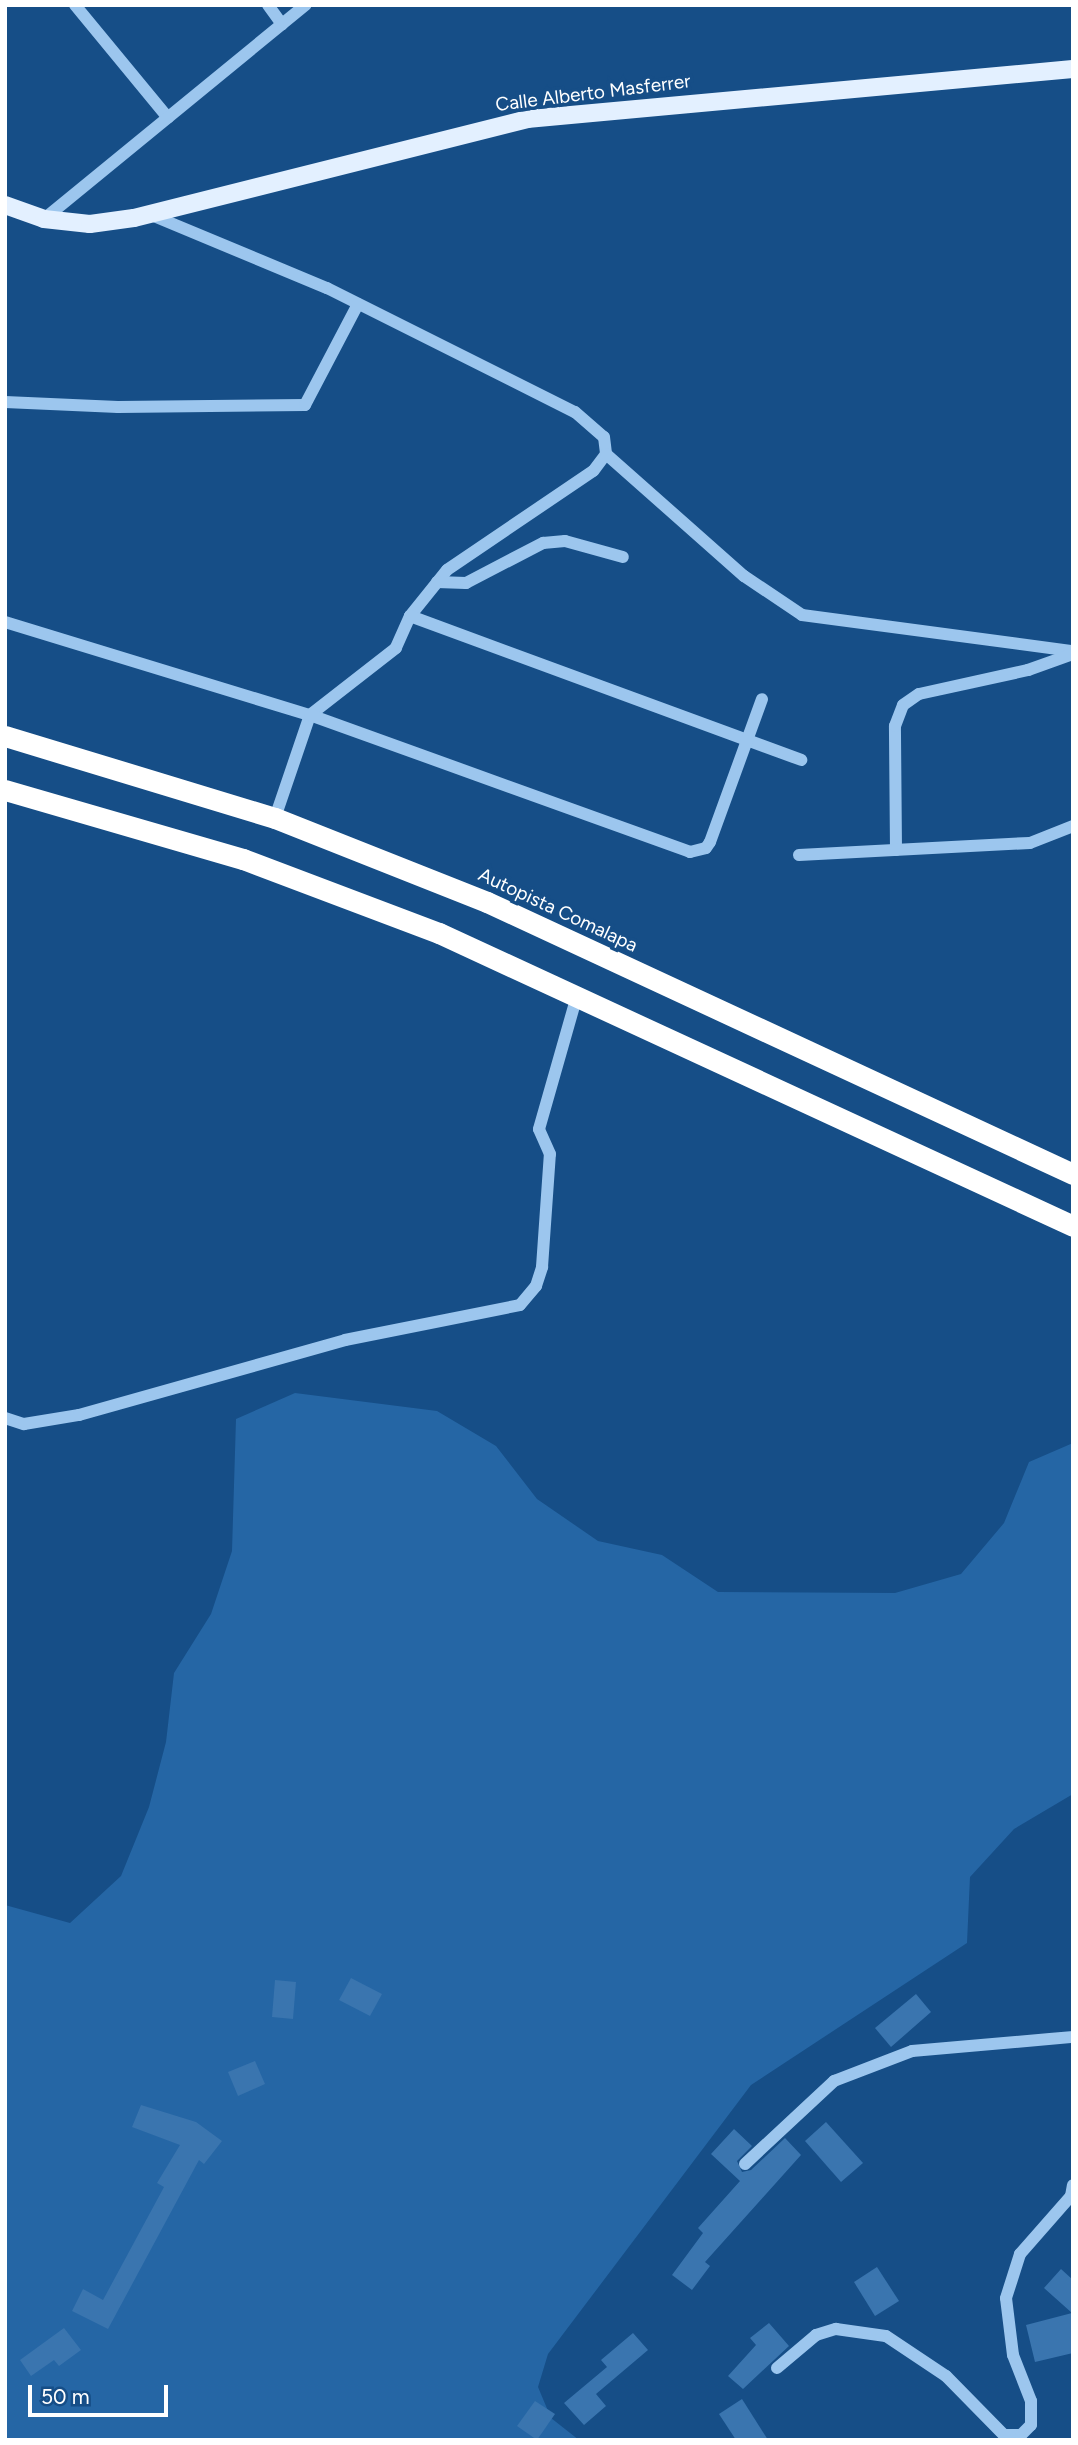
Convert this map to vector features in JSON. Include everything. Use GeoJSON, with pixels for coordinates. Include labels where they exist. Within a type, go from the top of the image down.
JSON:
{"type":"FeatureCollection","features":[{"type":"Feature","properties":{"kind":"highway","name":"Autopista Comalapa"},"geometry":{"type":"LineString","coordinates":[[5,736],[275,818],[487,902],[1073,1174]]}},
{"type":"Feature","properties":{"kind":"highway"},"geometry":{"type":"LineString","coordinates":[[5,790],[243,859],[439,933],[1073,1226]]}},
{"type":"Feature","properties":{"kind":"main road","name":"Calle Alberto Masferrer"},"geometry":{"type":"LineString","coordinates":[[5,205],[44,219],[90,224],[149,214],[527,119],[1073,69]]}},
{"type":"Feature","properties":{"kind":"street"},"geometry":{"type":"LineString","coordinates":[[75,5],[168,118]]}},
{"type":"Feature","properties":{"kind":"street"},"geometry":{"type":"LineString","coordinates":[[268,5],[282,24]]}},
{"type":"Feature","properties":{"kind":"street"},"geometry":{"type":"LineString","coordinates":[[44,219],[305,5]]}},
{"type":"Feature","properties":{"kind":"street"},"geometry":{"type":"LineString","coordinates":[[149,214],[358,303],[575,412],[604,437],[606,454],[744,576],[802,615],[1073,653]]}},
{"type":"Feature","properties":{"kind":"street"},"geometry":{"type":"LineString","coordinates":[[5,402],[118,407],[305,405],[358,303]]}},
{"type":"Feature","properties":{"kind":"street"},"geometry":{"type":"LineString","coordinates":[[275,818],[310,715],[374,671],[396,648],[410,616],[437,582],[490,539],[593,471],[606,454]]}},
{"type":"Feature","properties":{"kind":"street"},"geometry":{"type":"LineString","coordinates":[[437,582],[466,583],[542,543],[565,541],[623,557]]}},
{"type":"Feature","properties":{"kind":"street"},"geometry":{"type":"LineString","coordinates":[[410,616],[801,760]]}},
{"type":"Feature","properties":{"kind":"street"},"geometry":{"type":"LineString","coordinates":[[5,622],[310,715],[690,852],[710,842],[762,699]]}},
{"type":"Feature","properties":{"kind":"street"},"geometry":{"type":"LineString","coordinates":[[897,850],[895,726],[903,705],[919,694],[1028,670],[1073,653]]}},
{"type":"Feature","properties":{"kind":"street"},"geometry":{"type":"LineString","coordinates":[[799,855],[1030,843],[1073,826]]}},
{"type":"Feature","properties":{"kind":"street"},"geometry":{"type":"LineString","coordinates":[[5,1418],[24,1424],[79,1415],[306,1350],[520,1305],[536,1286],[542,1267],[550,1154],[539,1129],[577,996]]}},
{"type":"Feature","properties":{"kind":"street"},"geometry":{"type":"LineString","coordinates":[[745,2164],[834,2081],[912,2051],[1073,2037]]}},
{"type":"Feature","properties":{"kind":"street"},"geometry":{"type":"LineString","coordinates":[[778,2368],[816,2336],[836,2329],[886,2336],[946,2376],[1004,2435],[1021,2435],[1031,2425],[1031,2401],[1010,2343],[1006,2298],[1020,2254],[1071,2196],[1073,2185]]}},
{"type":"Feature","properties":{"kind":"shaded area"},"geometry":{"type":"Polygon","coordinates":[[[295,1393],[437,1411],[496,1446],[537,1499],[598,1541],[662,1555],[718,1592],[895,1593],[961,1574],[1004,1523],[1029,1462],[1073,1443],[1073,1794],[1014,1829],[970,1877],[967,1943],[751,2085],[548,2354],[538,2387],[551,2418],[579,2440],[5,2440],[5,1905],[70,1923],[121,1876],[149,1807],[166,1742],[174,1673],[211,1614],[232,1551],[236,1419],[295,1393]]]}},
{"type":"Feature","properties":{"kind":"building"},"geometry":{"type":"Polygon","coordinates":[[[351,1978],[382,1994],[370,2016],[339,2000],[351,1978]]]}},
{"type":"Feature","properties":{"kind":"building"},"geometry":{"type":"Polygon","coordinates":[[[275,1980],[296,1982],[293,2019],[272,2017],[275,1980]]]}},
{"type":"Feature","properties":{"kind":"building"},"geometry":{"type":"Polygon","coordinates":[[[916,1994],[931,2012],[891,2047],[875,2028],[916,1994]]]}},
{"type":"Feature","properties":{"kind":"building"},"geometry":{"type":"Polygon","coordinates":[[[255,2061],[265,2084],[238,2096],[228,2072],[255,2061]]]}},
{"type":"Feature","properties":{"kind":"building"},"geometry":{"type":"Polygon","coordinates":[[[141,2105],[196,2122],[222,2141],[204,2164],[199,2160],[108,2329],[72,2311],[83,2289],[103,2300],[164,2187],[157,2183],[180,2145],[132,2127],[141,2105]]]}},
{"type":"Feature","properties":{"kind":"building"},"geometry":{"type":"Polygon","coordinates":[[[826,2122],[863,2163],[841,2182],[805,2141],[826,2122]]]}},
{"type":"Feature","properties":{"kind":"building"},"geometry":{"type":"Polygon","coordinates":[[[734,2129],[752,2146],[737,2161],[742,2172],[751,2170],[785,2138],[801,2155],[705,2262],[710,2266],[692,2290],[672,2275],[703,2233],[698,2228],[740,2181],[711,2154],[734,2129]]]}},
{"type":"Feature","properties":{"kind":"building"},"geometry":{"type":"Polygon","coordinates":[[[877,2267],[899,2301],[875,2316],[854,2282],[877,2267]]]}},
{"type":"Feature","properties":{"kind":"building"},"geometry":{"type":"Polygon","coordinates":[[[1061,2269],[1073,2280],[1073,2353],[1035,2362],[1026,2325],[1072,2313],[1044,2288],[1061,2269]]]}},
{"type":"Feature","properties":{"kind":"building"},"geometry":{"type":"Polygon","coordinates":[[[769,2323],[789,2346],[743,2389],[728,2376],[756,2345],[750,2338],[769,2323]]]}},
{"type":"Feature","properties":{"kind":"building"},"geometry":{"type":"Polygon","coordinates":[[[64,2328],[81,2350],[59,2366],[54,2360],[31,2376],[20,2360],[64,2328]]]}},
{"type":"Feature","properties":{"kind":"building"},"geometry":{"type":"Polygon","coordinates":[[[633,2333],[648,2350],[596,2394],[606,2406],[584,2425],[564,2403],[607,2367],[601,2360],[633,2333]]]}},
{"type":"Feature","properties":{"kind":"building"},"geometry":{"type":"Polygon","coordinates":[[[742,2399],[768,2440],[736,2440],[719,2414],[742,2399]]]}},
{"type":"Feature","properties":{"kind":"building"},"geometry":{"type":"Polygon","coordinates":[[[535,2401],[555,2414],[537,2440],[517,2426],[535,2401]]]}}]}
